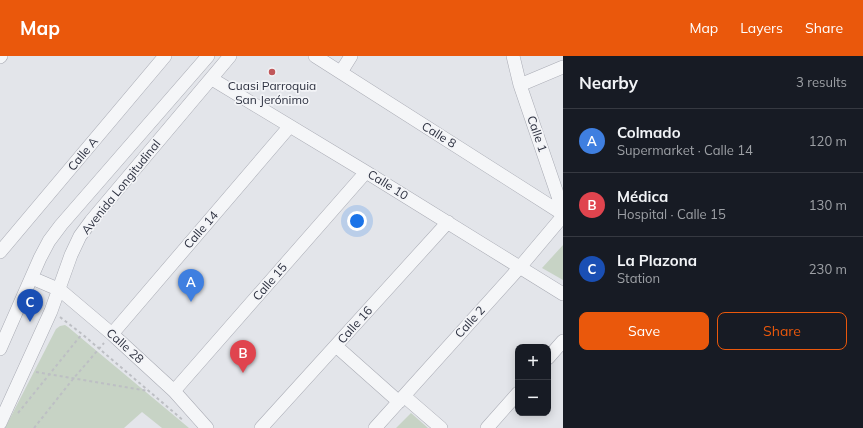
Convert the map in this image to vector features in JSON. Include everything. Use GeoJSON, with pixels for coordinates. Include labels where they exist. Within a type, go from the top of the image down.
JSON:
{"type":"FeatureCollection","features":[{"type":"Feature","properties":{"kind":"street","name":"Calle A"},"geometry":{"type":"LineString","coordinates":[[0,252],[165,56]]}},
{"type":"Feature","properties":{"kind":"street","name":"Avenida Longitudinal"},"geometry":{"type":"LineString","coordinates":[[0,349],[49,241],[74,209],[208,56]]}},
{"type":"Feature","properties":{"kind":"street","name":"Avenida Longitudinal"},"geometry":{"type":"LineString","coordinates":[[0,423],[60,290],[71,255],[80,236],[230,56]]}},
{"type":"Feature","properties":{"kind":"street","name":"Calle 8"},"geometry":{"type":"LineString","coordinates":[[315,56],[563,213]]}},
{"type":"Feature","properties":{"kind":"street"},"geometry":{"type":"LineString","coordinates":[[341,72],[351,56]]}},
{"type":"Feature","properties":{"kind":"street","name":"Calle 1"},"geometry":{"type":"LineString","coordinates":[[513,56],[520,85],[563,213]]}},
{"type":"Feature","properties":{"kind":"street"},"geometry":{"type":"LineString","coordinates":[[520,85],[563,67]]}},
{"type":"Feature","properties":{"kind":"street","name":"Calle 10"},"geometry":{"type":"LineString","coordinates":[[212,79],[520,266],[563,294]]}},
{"type":"Feature","properties":{"kind":"street","name":"Calle 14"},"geometry":{"type":"LineString","coordinates":[[112,334],[290,126]]}},
{"type":"Feature","properties":{"kind":"street","name":"Calle 15"},"geometry":{"type":"LineString","coordinates":[[174,391],[366,172]]}},
{"type":"Feature","properties":{"kind":"street","name":"Calle 2"},"geometry":{"type":"LineString","coordinates":[[375,428],[520,266],[563,213]]}},
{"type":"Feature","properties":{"kind":"street","name":"Calle 16"},"geometry":{"type":"LineString","coordinates":[[261,428],[448,222]]}},
{"type":"Feature","properties":{"kind":"street","name":"Calle 28"},"geometry":{"type":"LineString","coordinates":[[32,278],[60,290],[112,334],[174,391],[207,428]]}},
{"type":"Feature","properties":{"kind":"street"},"geometry":{"type":"LineString","coordinates":[[551,355],[563,341]]}},
{"type":"Feature","properties":{"kind":"street"},"geometry":{"type":"LineString","coordinates":[[336,346],[401,399],[441,428]]}},
{"type":"Feature","properties":{"kind":"street"},"geometry":{"type":"LineString","coordinates":[[487,428],[515,395]]}},
{"type":"Feature","properties":{"kind":"path"},"geometry":{"type":"LineString","coordinates":[[51,311],[82,334],[184,421]]}},
{"type":"Feature","properties":{"kind":"path"},"geometry":{"type":"LineString","coordinates":[[17,414],[82,334]]}},
{"type":"Feature","properties":{"kind":"path"},"geometry":{"type":"LineString","coordinates":[[34,428],[73,379],[112,334]]}},
{"type":"Feature","properties":{"kind":"path"},"geometry":{"type":"LineString","coordinates":[[25,370],[149,391]]}},
{"type":"Feature","properties":{"kind":"green space"},"geometry":{"type":"Polygon","coordinates":[[[563,245],[563,280],[542,268],[563,245]]]}},
{"type":"Feature","properties":{"kind":"green space"},"geometry":{"type":"Polygon","coordinates":[[[65,325],[189,428],[162,428],[142,412],[124,428],[5,428],[56,329],[65,325]]]}},
{"type":"Feature","properties":{"kind":"green space"},"geometry":{"type":"Polygon","coordinates":[[[411,413],[428,428],[396,428],[411,413]]]}},
{"type":"Feature","properties":{"kind":"place","name":"Cuasi Parroquia San Jerónimo"},"geometry":{"type":"Point","coordinates":[272,72]}},
{"type":"Feature","properties":{"kind":"place","name":"Colmado"},"geometry":{"type":"Point","coordinates":[191,302]}},
{"type":"Feature","properties":{"kind":"place","name":"La Plazona"},"geometry":{"type":"Point","coordinates":[30,322]}},
{"type":"Feature","properties":{"kind":"place","name":"Médica"},"geometry":{"type":"Point","coordinates":[243,373]}}]}
